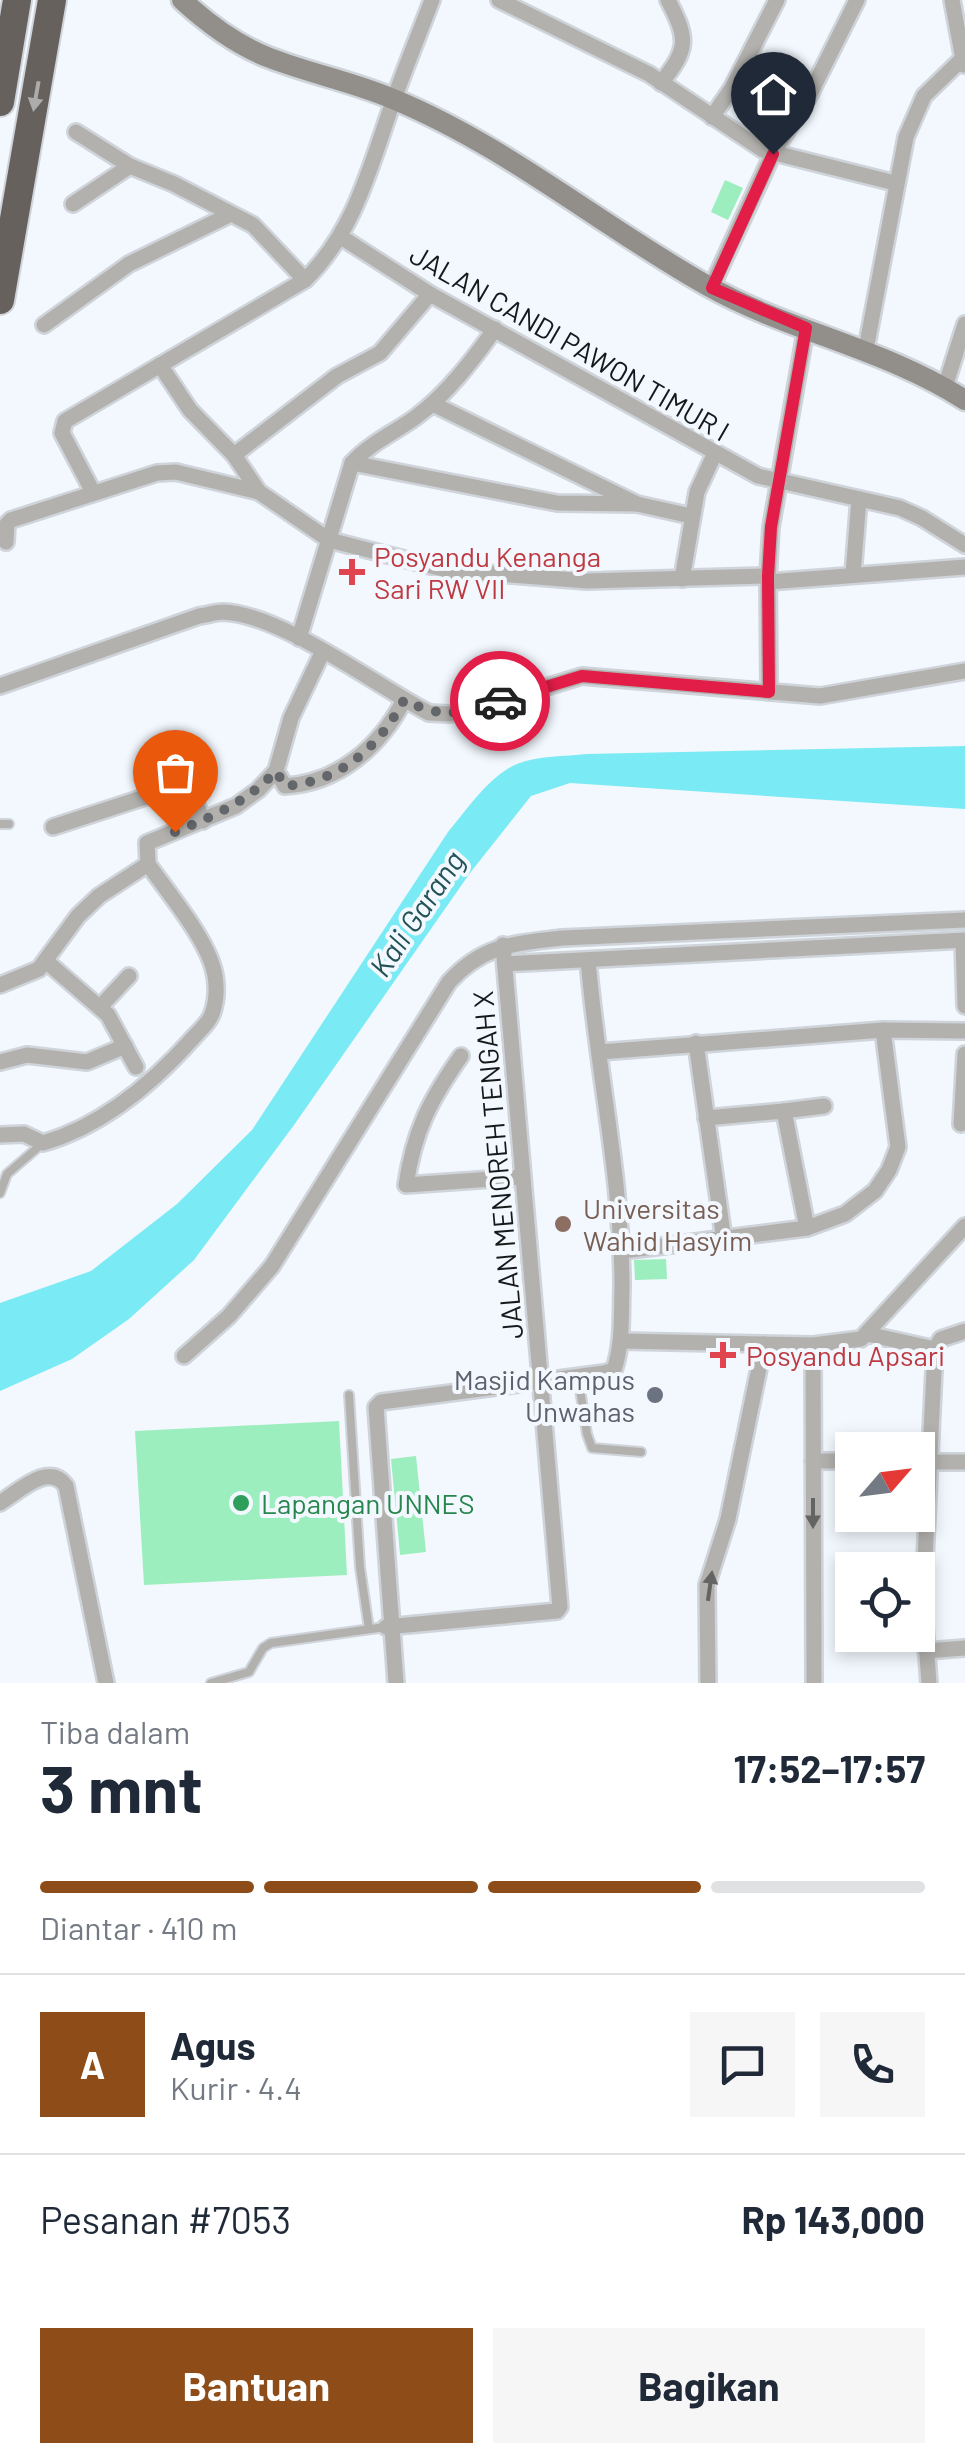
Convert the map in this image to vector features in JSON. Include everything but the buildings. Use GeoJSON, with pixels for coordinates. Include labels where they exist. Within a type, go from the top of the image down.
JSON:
{"type":"FeatureCollection","features":[{"type":"Feature","properties":{"kind":"highway"},"geometry":{"type":"LineString","coordinates":[[0,102],[17,0]]}},
{"type":"Feature","properties":{"kind":"highway"},"geometry":{"type":"LineString","coordinates":[[0,300],[52,0]]}},
{"type":"Feature","properties":{"kind":"main road"},"geometry":{"type":"LineString","coordinates":[[182,0],[207,23],[267,57],[394,99],[502,154],[626,237],[712,288],[866,349],[965,400]]}},
{"type":"Feature","properties":{"kind":"street"},"geometry":{"type":"LineString","coordinates":[[93,492],[62,433],[64,421],[305,280],[329,257],[342,238],[367,178],[432,0]]}},
{"type":"Feature","properties":{"kind":"street"},"geometry":{"type":"LineString","coordinates":[[499,0],[661,82],[773,154],[895,183]]}},
{"type":"Feature","properties":{"kind":"street"},"geometry":{"type":"LineString","coordinates":[[661,82],[680,59],[684,47],[684,35],[668,0]]}},
{"type":"Feature","properties":{"kind":"street"},"geometry":{"type":"LineString","coordinates":[[712,117],[757,42],[776,0]]}},
{"type":"Feature","properties":{"kind":"street"},"geometry":{"type":"LineString","coordinates":[[712,288],[773,154],[810,96],[857,0]]}},
{"type":"Feature","properties":{"kind":"street"},"geometry":{"type":"LineString","coordinates":[[866,349],[906,137],[924,96],[963,63],[952,0]]}},
{"type":"Feature","properties":{"kind":"street"},"geometry":{"type":"LineString","coordinates":[[76,132],[130,166],[252,225],[305,280]]}},
{"type":"Feature","properties":{"kind":"street"},"geometry":{"type":"LineString","coordinates":[[73,204],[130,166]]}},
{"type":"Feature","properties":{"kind":"street"},"geometry":{"type":"LineString","coordinates":[[44,325],[129,264],[230,215]]}},
{"type":"Feature","properties":{"kind":"street","name":"JALAN CANDI PAWON TIMUR I"},"geometry":{"type":"LineString","coordinates":[[342,238],[430,294],[758,476],[911,513],[965,545]]}},
{"type":"Feature","properties":{"kind":"street"},"geometry":{"type":"LineString","coordinates":[[234,455],[337,376],[380,353],[430,294]]}},
{"type":"Feature","properties":{"kind":"street"},"geometry":{"type":"LineString","coordinates":[[945,388],[965,324]]}},
{"type":"Feature","properties":{"kind":"street"},"geometry":{"type":"LineString","coordinates":[[769,692],[768,579],[778,480],[806,328]]}},
{"type":"Feature","properties":{"kind":"street"},"geometry":{"type":"LineString","coordinates":[[300,638],[352,463],[364,450],[433,404],[494,329]]}},
{"type":"Feature","properties":{"kind":"street"},"geometry":{"type":"LineString","coordinates":[[160,366],[190,410],[234,455],[259,492]]}},
{"type":"Feature","properties":{"kind":"street"},"geometry":{"type":"LineString","coordinates":[[433,404],[637,504]]}},
{"type":"Feature","properties":{"kind":"street"},"geometry":{"type":"LineString","coordinates":[[682,579],[697,492],[715,454]]}},
{"type":"Feature","properties":{"kind":"street"},"geometry":{"type":"LineString","coordinates":[[352,463],[557,503],[637,504],[691,516]]}},
{"type":"Feature","properties":{"kind":"street"},"geometry":{"type":"LineString","coordinates":[[6,542],[7,524],[11,520],[157,473],[176,472],[259,492],[329,540],[448,570],[587,581],[768,579],[965,567]]}},
{"type":"Feature","properties":{"kind":"street"},"geometry":{"type":"LineString","coordinates":[[853,574],[859,498]]}},
{"type":"Feature","properties":{"kind":"street"},"geometry":{"type":"LineString","coordinates":[[0,688],[200,616],[222,612],[253,619],[300,638],[429,713],[449,714],[582,676],[820,696],[965,671]]}},
{"type":"Feature","properties":{"kind":"street"},"geometry":{"type":"LineString","coordinates":[[0,1135],[24,1134],[43,1143],[114,1110],[172,1062],[212,1017],[215,972],[206,950],[148,864],[147,843],[236,806],[276,771],[291,718],[323,651]]}},
{"type":"Feature","properties":{"kind":"street"},"geometry":{"type":"LineString","coordinates":[[276,771],[285,786],[310,784],[370,751],[404,700]]}},
{"type":"Feature","properties":{"kind":"street"},"geometry":{"type":"LineString","coordinates":[[53,827],[185,784],[189,785],[203,821]]}},
{"type":"Feature","properties":{"kind":"street"},"geometry":{"type":"LineString","coordinates":[[0,984],[39,969],[98,896],[148,864]]}},
{"type":"Feature","properties":{"kind":"street"},"geometry":{"type":"LineString","coordinates":[[184,1356],[229,1316],[272,1266],[449,982],[470,962],[503,945],[585,937],[965,920]]}},
{"type":"Feature","properties":{"kind":"street"},"geometry":{"type":"LineString","coordinates":[[505,964],[964,941],[965,1006]]}},
{"type":"Feature","properties":{"kind":"street","name":"JALAN MENOREH TENGAH X"},"geometry":{"type":"LineString","coordinates":[[382,1627],[557,1611],[560,1607],[503,945]]}},
{"type":"Feature","properties":{"kind":"street"},"geometry":{"type":"LineString","coordinates":[[396,1683],[382,1627],[376,1406],[381,1402],[614,1370],[621,1341],[622,1251],[588,960]]}},
{"type":"Feature","properties":{"kind":"street"},"geometry":{"type":"LineString","coordinates":[[47,962],[100,1006],[117,1029],[136,1068]]}},
{"type":"Feature","properties":{"kind":"street"},"geometry":{"type":"LineString","coordinates":[[100,1006],[129,976]]}},
{"type":"Feature","properties":{"kind":"street"},"geometry":{"type":"LineString","coordinates":[[600,1052],[883,1030],[965,1031]]}},
{"type":"Feature","properties":{"kind":"street"},"geometry":{"type":"LineString","coordinates":[[622,1251],[806,1228],[833,1220],[875,1191],[898,1148],[883,1030]]}},
{"type":"Feature","properties":{"kind":"street"},"geometry":{"type":"LineString","coordinates":[[696,1043],[724,1240]]}},
{"type":"Feature","properties":{"kind":"street"},"geometry":{"type":"LineString","coordinates":[[0,1062],[27,1055],[87,1062],[125,1046]]}},
{"type":"Feature","properties":{"kind":"street"},"geometry":{"type":"LineString","coordinates":[[960,1124],[965,1054]]}},
{"type":"Feature","properties":{"kind":"street"},"geometry":{"type":"LineString","coordinates":[[460,1056],[424,1113],[411,1150],[406,1185],[521,1177]]}},
{"type":"Feature","properties":{"kind":"street"},"geometry":{"type":"LineString","coordinates":[[706,1118],[824,1106]]}},
{"type":"Feature","properties":{"kind":"street"},"geometry":{"type":"LineString","coordinates":[[784,1110],[806,1228]]}},
{"type":"Feature","properties":{"kind":"street"},"geometry":{"type":"LineString","coordinates":[[621,1341],[847,1343],[866,1334],[965,1226]]}},
{"type":"Feature","properties":{"kind":"street"},"geometry":{"type":"LineString","coordinates":[[927,1432],[934,1350],[941,1339],[965,1331]]}},
{"type":"Feature","properties":{"kind":"street"},"geometry":{"type":"LineString","coordinates":[[866,1334],[934,1350]]}},
{"type":"Feature","properties":{"kind":"street"},"geometry":{"type":"LineString","coordinates":[[708,1683],[707,1586],[728,1519],[764,1344]]}},
{"type":"Feature","properties":{"kind":"street"},"geometry":{"type":"LineString","coordinates":[[814,1345],[814,1683]]}},
{"type":"Feature","properties":{"kind":"street"},"geometry":{"type":"LineString","coordinates":[[813,1461],[835,1462]]}},
{"type":"Feature","properties":{"kind":"street"},"geometry":{"type":"LineString","coordinates":[[935,1462],[965,1462]]}},
{"type":"Feature","properties":{"kind":"street"},"geometry":{"type":"LineString","coordinates":[[0,1504],[40,1478],[60,1478],[66,1486],[106,1683]]}},
{"type":"Feature","properties":{"kind":"street"},"geometry":{"type":"LineString","coordinates":[[935,1651],[965,1648]]}},
{"type":"Feature","properties":{"kind":"street"},"geometry":{"type":"LineString","coordinates":[[926,1652],[929,1683]]}},
{"type":"Feature","properties":{"kind":"lane"},"geometry":{"type":"LineString","coordinates":[[0,1193],[7,1174],[43,1143]]}},
{"type":"Feature","properties":{"kind":"lane"},"geometry":{"type":"LineString","coordinates":[[578,1377],[592,1448],[641,1452]]}},
{"type":"Feature","properties":{"kind":"lane"},"geometry":{"type":"LineString","coordinates":[[349,1395],[360,1567],[382,1627]]}},
{"type":"Feature","properties":{"kind":"lane","name":"JALAN MENOREH TENGAH X"},"geometry":{"type":"LineString","coordinates":[[211,1683],[249,1672],[263,1648],[272,1642],[382,1627]]}},
{"type":"Feature","properties":{"kind":"green space"},"geometry":{"type":"Polygon","coordinates":[[[725,180],[743,188],[728,220],[711,212],[725,180]]]}},
{"type":"Feature","properties":{"kind":"green space"},"geometry":{"type":"Polygon","coordinates":[[[666,1259],[667,1279],[635,1280],[634,1260],[666,1259]]]}},
{"type":"Feature","properties":{"kind":"green space","name":"Lapangan UNNES"},"geometry":{"type":"Polygon","coordinates":[[[339,1421],[347,1575],[144,1585],[135,1431],[339,1421]]]}},
{"type":"Feature","properties":{"kind":"green space"},"geometry":{"type":"Polygon","coordinates":[[[416,1456],[426,1552],[400,1555],[391,1459],[416,1456]]]}},
{"type":"Feature","properties":{"kind":"water","name":"Kali Garang"},"geometry":{"type":"Polygon","coordinates":[[[965,746],[965,809],[570,783],[531,796],[470,873],[294,1125],[194,1260],[129,1319],[72,1359],[0,1391],[0,1303],[91,1271],[177,1204],[252,1130],[448,832],[500,774],[537,759],[587,754],[965,746]]]}},
{"type":"Feature","properties":{"kind":"way so far"},"geometry":{"type":"LineString","coordinates":[[175,832],[236,806],[276,771],[285,786],[310,784],[370,751],[404,700],[429,713],[449,714],[500,701]]}},
{"type":"Feature","properties":{"kind":"place","name":"Posyandu Kenanga Sari RW VII"},"geometry":{"type":"Point","coordinates":[352,572]}},
{"type":"Feature","properties":{"kind":"place","name":"Universitas Wahid Hasyim"},"geometry":{"type":"Point","coordinates":[563,1224]}},
{"type":"Feature","properties":{"kind":"place","name":"Posyandu Apsari"},"geometry":{"type":"Point","coordinates":[723,1355]}},
{"type":"Feature","properties":{"kind":"place","name":"Masjid Kampus Unwahas"},"geometry":{"type":"Point","coordinates":[655,1395]}},
{"type":"Feature","properties":{"kind":"place","name":"Lapangan UNNES"},"geometry":{"type":"Point","coordinates":[241,1503]}},
{"type":"Feature","properties":{"kind":"route"},"geometry":{"type":"LineString","coordinates":[[500,701],[582,676],[769,692],[771,527],[806,328],[712,288],[773,154]]}}]}
